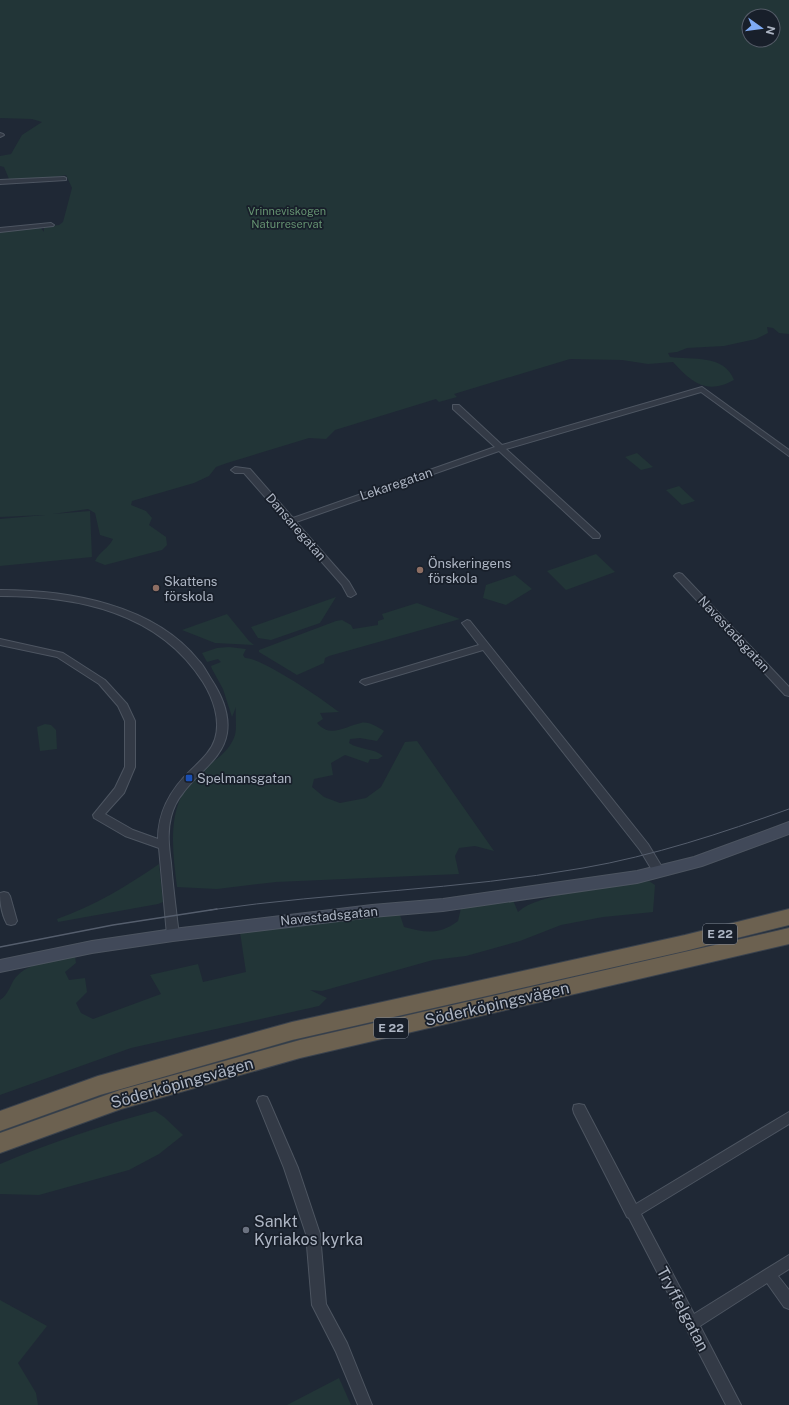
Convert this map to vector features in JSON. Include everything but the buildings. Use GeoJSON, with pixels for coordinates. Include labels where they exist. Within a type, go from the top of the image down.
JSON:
{"type":"FeatureCollection","features":[{"type":"Feature","properties":{"kind":"highway"},"geometry":{"type":"LineString","coordinates":[[755,926],[789,911]]}},
{"type":"Feature","properties":{"kind":"highway","name":"Söderköpingsvägen"},"geometry":{"type":"LineString","coordinates":[[0,1121],[105,1084],[284,1033],[789,917]]}},
{"type":"Feature","properties":{"kind":"highway","name":"Söderköpingsvägen"},"geometry":{"type":"LineString","coordinates":[[0,1143],[120,1100],[300,1049],[789,936]]}},
{"type":"Feature","properties":{"kind":"street"},"geometry":{"type":"LineString","coordinates":[[0,182],[64,179]]}},
{"type":"Feature","properties":{"kind":"street"},"geometry":{"type":"LineString","coordinates":[[0,230],[51,225]]}},
{"type":"Feature","properties":{"kind":"street","name":"Lekaregatan"},"geometry":{"type":"LineString","coordinates":[[291,520],[500,448],[702,389],[789,454]]}},
{"type":"Feature","properties":{"kind":"street"},"geometry":{"type":"LineString","coordinates":[[456,407],[596,536]]}},
{"type":"Feature","properties":{"kind":"street","name":"Dansaregatan"},"geometry":{"type":"LineString","coordinates":[[235,470],[247,471],[346,584],[351,594]]}},
{"type":"Feature","properties":{"kind":"street","name":"Navestadsgatan"},"geometry":{"type":"LineString","coordinates":[[679,576],[789,692]]}},
{"type":"Feature","properties":{"kind":"street"},"geometry":{"type":"LineString","coordinates":[[0,592],[24,592],[66,597],[101,606],[140,620],[176,643],[206,675],[216,697],[222,717],[220,741],[214,752],[181,786],[165,818],[163,845],[172,935]]}},
{"type":"Feature","properties":{"kind":"street"},"geometry":{"type":"LineString","coordinates":[[467,623],[644,847],[659,872]]}},
{"type":"Feature","properties":{"kind":"street"},"geometry":{"type":"LineString","coordinates":[[0,642],[60,655],[102,682],[122,704],[130,721],[130,767],[120,790],[98,815],[129,833],[163,845]]}},
{"type":"Feature","properties":{"kind":"street"},"geometry":{"type":"LineString","coordinates":[[365,682],[484,646]]}},
{"type":"Feature","properties":{"kind":"street","name":"Navestadsgatan"},"geometry":{"type":"LineString","coordinates":[[0,966],[92,947],[172,935],[364,912],[443,905],[637,877],[697,862],[789,828]]}},
{"type":"Feature","properties":{"kind":"street"},"geometry":{"type":"LineString","coordinates":[[4,896],[11,921]]}},
{"type":"Feature","properties":{"kind":"street"},"geometry":{"type":"LineString","coordinates":[[264,1101],[291,1168],[312,1234],[319,1305],[342,1348],[365,1405]]}},
{"type":"Feature","properties":{"kind":"street","name":"Tryffelgatan"},"geometry":{"type":"LineString","coordinates":[[579,1109],[632,1213],[692,1323],[734,1405]]}},
{"type":"Feature","properties":{"kind":"street"},"geometry":{"type":"LineString","coordinates":[[632,1213],[789,1117]]}},
{"type":"Feature","properties":{"kind":"street"},"geometry":{"type":"LineString","coordinates":[[692,1323],[789,1261]]}},
{"type":"Feature","properties":{"kind":"street"},"geometry":{"type":"LineString","coordinates":[[769,1274],[789,1302]]}},
{"type":"Feature","properties":{"kind":"green space","name":"Vrinneviskogen Naturreservat"},"geometry":{"type":"Polygon","coordinates":[[[0,0],[789,0],[789,334],[779,333],[773,328],[767,327],[768,333],[756,339],[724,346],[687,348],[677,352],[668,353],[670,357],[706,360],[723,366],[734,380],[716,386],[708,386],[694,381],[673,362],[648,364],[622,360],[570,359],[454,394],[457,397],[439,402],[436,399],[335,430],[326,439],[309,438],[227,463],[216,467],[209,476],[194,483],[132,501],[131,505],[146,511],[152,518],[149,525],[166,537],[167,545],[162,550],[105,565],[95,561],[113,539],[100,535],[95,513],[88,509],[53,514],[90,511],[92,557],[0,566],[0,519],[45,515],[0,517],[0,231],[41,228],[44,232],[44,227],[59,225],[63,222],[72,188],[66,175],[45,179],[9,179],[4,167],[0,166],[0,156],[11,154],[22,135],[42,122],[32,119],[0,118],[0,0]]]}},
{"type":"Feature","properties":{"kind":"green space"},"geometry":{"type":"Polygon","coordinates":[[[637,453],[653,467],[641,470],[625,457],[637,453]]]}},
{"type":"Feature","properties":{"kind":"green space"},"geometry":{"type":"Polygon","coordinates":[[[679,486],[695,501],[682,505],[666,490],[679,486]]]}},
{"type":"Feature","properties":{"kind":"green space"},"geometry":{"type":"Polygon","coordinates":[[[596,554],[615,572],[566,590],[547,571],[596,554]]]}},
{"type":"Feature","properties":{"kind":"green space"},"geometry":{"type":"Polygon","coordinates":[[[515,575],[532,589],[506,605],[483,598],[486,585],[515,575]]]}},
{"type":"Feature","properties":{"kind":"green space"},"geometry":{"type":"Polygon","coordinates":[[[336,597],[320,623],[271,640],[258,638],[251,627],[336,597]]]}},
{"type":"Feature","properties":{"kind":"green space"},"geometry":{"type":"Polygon","coordinates":[[[417,603],[460,619],[329,656],[325,658],[324,663],[297,675],[259,652],[259,650],[336,621],[342,620],[351,625],[353,629],[378,625],[378,621],[384,619],[382,614],[417,603]]]}},
{"type":"Feature","properties":{"kind":"green space"},"geometry":{"type":"Polygon","coordinates":[[[227,614],[254,645],[215,643],[182,630],[227,614]]]}},
{"type":"Feature","properties":{"kind":"green space"},"geometry":{"type":"Polygon","coordinates":[[[229,647],[246,649],[243,655],[245,658],[264,664],[278,671],[307,689],[339,712],[320,713],[323,719],[317,723],[322,728],[333,731],[367,723],[384,731],[377,741],[360,738],[350,739],[349,743],[357,747],[379,753],[383,756],[378,759],[370,759],[368,763],[345,755],[331,763],[333,775],[314,779],[312,787],[324,797],[340,803],[366,798],[381,787],[405,742],[417,741],[494,851],[475,846],[459,848],[455,856],[459,874],[276,882],[217,889],[177,887],[173,832],[178,805],[183,793],[191,781],[222,755],[232,743],[236,732],[236,707],[232,717],[223,689],[211,666],[221,662],[218,659],[207,662],[202,653],[217,648],[229,647]]]}},
{"type":"Feature","properties":{"kind":"green space"},"geometry":{"type":"Polygon","coordinates":[[[45,724],[51,725],[56,730],[57,749],[40,751],[37,727],[45,724]]]}},
{"type":"Feature","properties":{"kind":"green space"},"geometry":{"type":"Polygon","coordinates":[[[159,864],[163,902],[58,922],[57,919],[71,914],[110,895],[159,864]]]}},
{"type":"Feature","properties":{"kind":"green space"},"geometry":{"type":"Polygon","coordinates":[[[649,881],[655,885],[653,912],[603,917],[561,925],[520,941],[466,956],[433,960],[322,991],[310,990],[327,998],[319,1006],[131,1048],[0,1095],[0,1000],[6,995],[13,981],[18,975],[24,970],[38,964],[75,956],[76,963],[65,972],[69,980],[85,978],[87,992],[76,1003],[81,1013],[93,1019],[161,994],[150,975],[198,964],[203,982],[246,972],[240,932],[399,912],[404,927],[419,931],[432,932],[445,929],[458,921],[461,908],[513,900],[518,912],[528,905],[559,894],[649,881]]]}},
{"type":"Feature","properties":{"kind":"green space"},"geometry":{"type":"Polygon","coordinates":[[[322,1033],[324,1034],[321,1037],[0,1136],[0,1129],[148,1078],[236,1053],[322,1033]]]}},
{"type":"Feature","properties":{"kind":"green space"},"geometry":{"type":"Polygon","coordinates":[[[155,1111],[164,1117],[183,1135],[159,1154],[129,1170],[39,1195],[0,1194],[0,1164],[76,1135],[155,1111]]]}},
{"type":"Feature","properties":{"kind":"green space"},"geometry":{"type":"Polygon","coordinates":[[[0,1300],[47,1326],[18,1363],[36,1393],[38,1405],[0,1405],[0,1300]]]}},
{"type":"Feature","properties":{"kind":"green space"},"geometry":{"type":"Polygon","coordinates":[[[339,1378],[351,1405],[287,1405],[339,1378]]]}},
{"type":"Feature","properties":{"kind":"tram line"},"geometry":{"type":"LineString","coordinates":[[213,910],[303,899],[490,881],[583,868],[635,857],[687,843],[789,809]]}},
{"type":"Feature","properties":{"kind":"tram line"},"geometry":{"type":"LineString","coordinates":[[213,910],[217,909]]}},
{"type":"Feature","properties":{"kind":"tram line"},"geometry":{"type":"LineString","coordinates":[[0,947],[113,925],[213,910]]}},
{"type":"Feature","properties":{"kind":"place","name":"Önskeringens förskola"},"geometry":{"type":"Point","coordinates":[420,570]}},
{"type":"Feature","properties":{"kind":"place","name":"Skattens förskola"},"geometry":{"type":"Point","coordinates":[156,588]}},
{"type":"Feature","properties":{"kind":"place","name":"Spelmansgatan"},"geometry":{"type":"Point","coordinates":[189,778]}},
{"type":"Feature","properties":{"kind":"place","name":"Sankt Kyriakos kyrka"},"geometry":{"type":"Point","coordinates":[246,1230]}}]}
